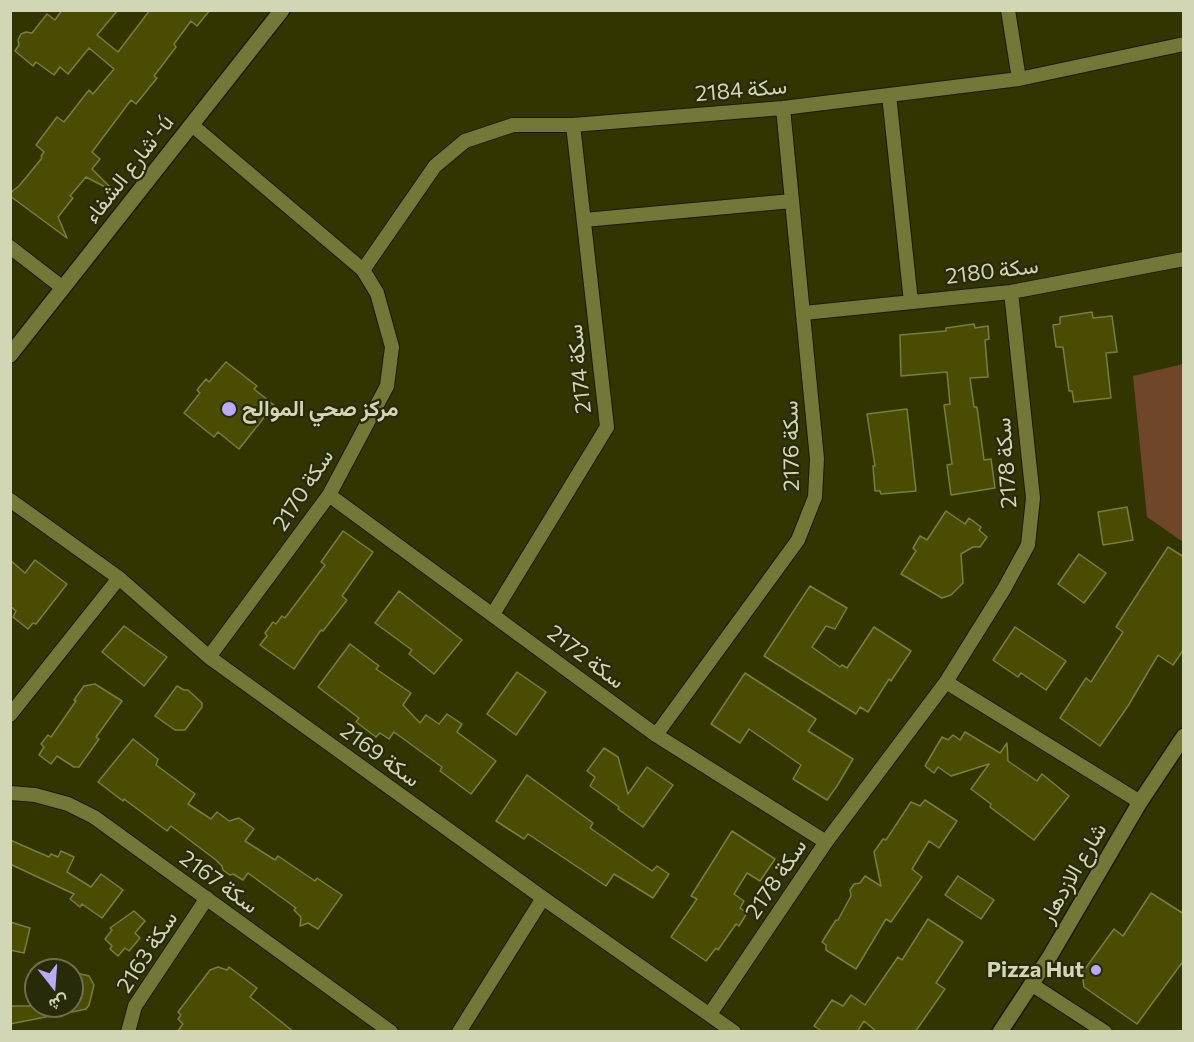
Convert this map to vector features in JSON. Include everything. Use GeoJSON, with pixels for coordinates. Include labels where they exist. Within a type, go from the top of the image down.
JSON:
{"type":"FeatureCollection","features":[{"type":"Feature","properties":{"kind":"street","name":"شارع الشفاء'-ú"},"geometry":{"type":"LineString","coordinates":[[10,355],[282,10]]}},
{"type":"Feature","properties":{"kind":"street"},"geometry":{"type":"LineString","coordinates":[[1008,10],[1019,79]]}},
{"type":"Feature","properties":{"kind":"street","name":"سكة 2184"},"geometry":{"type":"LineString","coordinates":[[363,270],[435,165],[465,141],[513,125],[573,125],[783,108],[1019,79],[1184,44]]}},
{"type":"Feature","properties":{"kind":"street"},"geometry":{"type":"LineString","coordinates":[[889,95],[911,302]]}},
{"type":"Feature","properties":{"kind":"street","name":"سكة 2176"},"geometry":{"type":"LineString","coordinates":[[656,735],[798,540],[814,497],[817,459],[783,108]]}},
{"type":"Feature","properties":{"kind":"street","name":"سكة 2170"},"geometry":{"type":"LineString","coordinates":[[192,125],[363,270],[377,293],[392,347],[387,386],[329,495],[208,657]]}},
{"type":"Feature","properties":{"kind":"street","name":"سكة 2174"},"geometry":{"type":"LineString","coordinates":[[493,614],[607,427],[573,125]]}},
{"type":"Feature","properties":{"kind":"street"},"geometry":{"type":"LineString","coordinates":[[584,220],[792,201]]}},
{"type":"Feature","properties":{"kind":"street"},"geometry":{"type":"LineString","coordinates":[[10,246],[63,288]]}},
{"type":"Feature","properties":{"kind":"street","name":"سكة 2180"},"geometry":{"type":"LineString","coordinates":[[804,313],[1011,292],[1184,259]]}},
{"type":"Feature","properties":{"kind":"street","name":"سكة 2178"},"geometry":{"type":"LineString","coordinates":[[710,1014],[826,842],[945,682],[1004,589],[1028,545],[1033,498],[1011,292]]}},
{"type":"Feature","properties":{"kind":"street","name":"سكة 2172"},"geometry":{"type":"LineString","coordinates":[[329,495],[656,735],[826,842]]}},
{"type":"Feature","properties":{"kind":"street","name":"سكة 2169"},"geometry":{"type":"LineString","coordinates":[[10,500],[119,578],[208,657],[734,1032]]}},
{"type":"Feature","properties":{"kind":"street"},"geometry":{"type":"LineString","coordinates":[[10,715],[119,578]]}},
{"type":"Feature","properties":{"kind":"street"},"geometry":{"type":"LineString","coordinates":[[945,682],[1140,802]]}},
{"type":"Feature","properties":{"kind":"street","name":"شارع الازدهار"},"geometry":{"type":"LineString","coordinates":[[1000,1032],[1140,802],[1184,736]]}},
{"type":"Feature","properties":{"kind":"street","name":"سكة 2167"},"geometry":{"type":"LineString","coordinates":[[10,793],[35,795],[68,804],[94,817],[391,1032]]}},
{"type":"Feature","properties":{"kind":"street","name":"سكة 2163"},"geometry":{"type":"LineString","coordinates":[[128,1032],[135,1006],[207,898]]}},
{"type":"Feature","properties":{"kind":"street"},"geometry":{"type":"LineString","coordinates":[[459,1032],[543,898]]}},
{"type":"Feature","properties":{"kind":"street"},"geometry":{"type":"LineString","coordinates":[[1031,984],[1105,1032]]}},
{"type":"Feature","properties":{"kind":"shaded area"},"geometry":{"type":"Polygon","coordinates":[[[1184,364],[1183,542],[1147,517],[1133,376],[1184,364]]]}},
{"type":"Feature","properties":{"kind":"building"},"geometry":{"type":"Polygon","coordinates":[[[62,10],[118,10],[97,35],[118,52],[150,10],[210,10],[197,26],[191,21],[174,44],[176,47],[154,76],[157,78],[136,104],[131,100],[92,152],[100,159],[92,169],[110,187],[109,189],[86,177],[70,196],[73,198],[58,217],[67,238],[10,196],[10,193],[19,186],[42,158],[44,152],[36,145],[57,117],[64,122],[89,90],[93,94],[114,69],[89,48],[68,74],[60,67],[54,75],[36,62],[33,66],[15,51],[21,34],[32,33],[47,14],[55,20],[62,10]]]}},
{"type":"Feature","properties":{"kind":"building"},"geometry":{"type":"Polygon","coordinates":[[[1092,312],[1093,318],[1112,316],[1117,352],[1106,353],[1111,398],[1074,402],[1072,391],[1069,391],[1063,347],[1056,347],[1053,325],[1060,324],[1060,317],[1092,312]]]}},
{"type":"Feature","properties":{"kind":"building"},"geometry":{"type":"Polygon","coordinates":[[[974,324],[975,328],[988,326],[989,339],[985,340],[988,377],[970,378],[974,407],[977,407],[984,460],[991,459],[995,488],[951,495],[947,465],[952,464],[944,405],[950,404],[947,372],[901,376],[900,335],[946,331],[946,328],[974,324]]]}},
{"type":"Feature","properties":{"kind":"building","name":"مركز صحي الموالح"},"geometry":{"type":"Polygon","coordinates":[[[226,362],[257,386],[254,389],[274,405],[239,449],[218,432],[214,437],[184,413],[200,393],[197,390],[206,379],[209,382],[226,362]]]}},
{"type":"Feature","properties":{"kind":"building"},"geometry":{"type":"Polygon","coordinates":[[[907,409],[916,491],[881,494],[880,491],[875,491],[873,466],[875,466],[867,414],[907,409]]]}},
{"type":"Feature","properties":{"kind":"building"},"geometry":{"type":"Polygon","coordinates":[[[1127,507],[1133,540],[1103,545],[1098,512],[1127,507]]]}},
{"type":"Feature","properties":{"kind":"building"},"geometry":{"type":"Polygon","coordinates":[[[946,511],[965,524],[969,518],[981,527],[979,530],[987,537],[980,547],[973,547],[961,554],[963,583],[951,595],[942,598],[901,574],[916,551],[913,548],[920,536],[927,540],[946,511]]]}},
{"type":"Feature","properties":{"kind":"building"},"geometry":{"type":"Polygon","coordinates":[[[343,531],[373,552],[342,596],[347,600],[323,631],[321,630],[294,669],[260,645],[273,622],[276,624],[282,616],[285,618],[325,565],[321,562],[343,531]]]}},
{"type":"Feature","properties":{"kind":"building"},"geometry":{"type":"Polygon","coordinates":[[[1168,547],[1184,557],[1184,649],[1173,665],[1158,655],[1128,706],[1100,746],[1060,718],[1086,678],[1091,682],[1123,632],[1116,627],[1168,547]]]}},
{"type":"Feature","properties":{"kind":"building"},"geometry":{"type":"Polygon","coordinates":[[[1079,554],[1106,573],[1084,603],[1058,584],[1079,554]]]}},
{"type":"Feature","properties":{"kind":"building"},"geometry":{"type":"Polygon","coordinates":[[[10,560],[25,573],[35,560],[67,584],[36,624],[33,623],[28,629],[13,617],[16,611],[10,606],[10,560]]]}},
{"type":"Feature","properties":{"kind":"building"},"geometry":{"type":"Polygon","coordinates":[[[810,586],[847,608],[835,629],[826,626],[812,647],[840,667],[842,665],[847,668],[874,627],[911,651],[891,681],[889,679],[868,712],[860,707],[856,714],[764,656],[810,586]]]}},
{"type":"Feature","properties":{"kind":"building"},"geometry":{"type":"Polygon","coordinates":[[[399,591],[462,640],[434,674],[409,654],[412,650],[375,623],[399,591]]]}},
{"type":"Feature","properties":{"kind":"building"},"geometry":{"type":"Polygon","coordinates":[[[124,626],[167,657],[144,686],[102,652],[124,626]]]}},
{"type":"Feature","properties":{"kind":"building"},"geometry":{"type":"Polygon","coordinates":[[[1015,627],[1066,661],[1046,690],[1021,673],[1018,677],[993,660],[1015,627]]]}},
{"type":"Feature","properties":{"kind":"building"},"geometry":{"type":"Polygon","coordinates":[[[350,644],[379,666],[376,669],[411,693],[403,705],[420,723],[426,715],[439,724],[447,714],[462,724],[457,732],[496,761],[471,794],[440,771],[442,767],[394,732],[389,739],[380,733],[376,737],[356,722],[359,718],[318,687],[350,644]]]}},
{"type":"Feature","properties":{"kind":"building"},"geometry":{"type":"Polygon","coordinates":[[[517,672],[546,692],[516,735],[487,714],[517,672]]]}},
{"type":"Feature","properties":{"kind":"building"},"geometry":{"type":"Polygon","coordinates":[[[745,673],[816,719],[808,731],[853,759],[827,800],[793,779],[801,765],[749,729],[740,743],[711,724],[745,673]]]}},
{"type":"Feature","properties":{"kind":"building"},"geometry":{"type":"Polygon","coordinates":[[[95,684],[122,701],[96,737],[99,739],[79,767],[74,767],[57,756],[51,764],[39,755],[44,747],[41,744],[48,735],[51,737],[84,686],[95,684]]]}},
{"type":"Feature","properties":{"kind":"building"},"geometry":{"type":"Polygon","coordinates":[[[177,686],[188,690],[202,703],[202,707],[185,730],[175,730],[155,716],[177,686]]]}},
{"type":"Feature","properties":{"kind":"building"},"geometry":{"type":"Polygon","coordinates":[[[965,732],[1000,753],[1007,743],[1008,761],[1037,781],[1042,774],[1069,796],[1034,840],[990,807],[991,804],[971,789],[989,764],[951,776],[938,767],[934,773],[925,766],[942,737],[948,740],[953,735],[960,740],[965,732]]]}},
{"type":"Feature","properties":{"kind":"building"},"geometry":{"type":"Polygon","coordinates":[[[133,739],[158,759],[156,765],[195,794],[188,804],[211,819],[217,812],[229,821],[239,818],[254,829],[245,841],[275,860],[278,856],[315,881],[317,878],[342,895],[318,929],[308,923],[300,926],[301,917],[294,910],[296,908],[248,873],[243,880],[233,874],[230,875],[216,860],[171,826],[167,831],[98,782],[133,739]]]}},
{"type":"Feature","properties":{"kind":"building"},"geometry":{"type":"Polygon","coordinates":[[[604,748],[618,757],[628,794],[647,767],[673,785],[643,827],[590,786],[595,777],[587,771],[604,748]]]}},
{"type":"Feature","properties":{"kind":"building"},"geometry":{"type":"Polygon","coordinates":[[[527,775],[593,823],[590,828],[652,871],[657,866],[669,874],[653,898],[614,874],[606,886],[528,834],[524,839],[496,821],[527,775]]]}},
{"type":"Feature","properties":{"kind":"building"},"geometry":{"type":"Polygon","coordinates":[[[925,800],[957,821],[939,848],[929,841],[912,869],[922,877],[891,922],[886,919],[856,969],[826,950],[826,945],[822,942],[838,920],[851,896],[850,890],[854,884],[860,883],[865,876],[881,886],[874,852],[883,839],[886,840],[911,802],[920,806],[925,800]]]}},
{"type":"Feature","properties":{"kind":"building"},"geometry":{"type":"Polygon","coordinates":[[[732,831],[775,859],[760,881],[747,873],[734,894],[744,901],[740,908],[747,913],[739,926],[736,924],[718,950],[716,948],[706,961],[671,937],[697,899],[691,896],[732,831]]]}},
{"type":"Feature","properties":{"kind":"building"},"geometry":{"type":"Polygon","coordinates":[[[10,840],[49,857],[51,854],[58,857],[61,851],[74,857],[67,872],[91,887],[101,874],[123,890],[102,918],[82,904],[80,907],[70,899],[74,894],[10,864],[10,840]]]}},
{"type":"Feature","properties":{"kind":"building"},"geometry":{"type":"Polygon","coordinates":[[[958,876],[994,900],[981,919],[945,895],[958,876]]]}},
{"type":"Feature","properties":{"kind":"building"},"geometry":{"type":"Polygon","coordinates":[[[1151,893],[1184,914],[1184,960],[1137,1024],[1084,987],[1082,973],[1114,929],[1123,936],[1151,893]]]}},
{"type":"Feature","properties":{"kind":"building"},"geometry":{"type":"Polygon","coordinates":[[[134,911],[145,921],[135,933],[140,938],[129,951],[125,948],[118,956],[110,949],[112,946],[105,939],[112,930],[110,928],[134,911]]]}},
{"type":"Feature","properties":{"kind":"building"},"geometry":{"type":"Polygon","coordinates":[[[928,919],[963,942],[936,983],[945,989],[915,1032],[877,1032],[864,1021],[857,1032],[823,1032],[814,1026],[832,1000],[843,1006],[851,995],[865,1005],[898,957],[902,960],[928,919]]]}},
{"type":"Feature","properties":{"kind":"building"},"geometry":{"type":"Polygon","coordinates":[[[10,922],[30,928],[24,953],[10,950],[10,922]]]}},
{"type":"Feature","properties":{"kind":"building"},"geometry":{"type":"Polygon","coordinates":[[[218,967],[227,970],[229,967],[257,988],[250,997],[294,1032],[177,1032],[183,1024],[178,1019],[181,1015],[178,1012],[210,970],[218,967]]]}},
{"type":"Feature","properties":{"kind":"building"},"geometry":{"type":"Polygon","coordinates":[[[84,975],[89,976],[94,985],[84,1009],[84,975]]]}},
{"type":"Feature","properties":{"kind":"building"},"geometry":{"type":"Polygon","coordinates":[[[10,1006],[24,1006],[24,1018],[40,1018],[10,1024],[10,1006]]]}},
{"type":"Feature","properties":{"kind":"place","name":"مركز صحي الموالح"},"geometry":{"type":"Point","coordinates":[229,409]}},
{"type":"Feature","properties":{"kind":"place","name":"Pizza Hut"},"geometry":{"type":"Point","coordinates":[1096,970]}}]}
